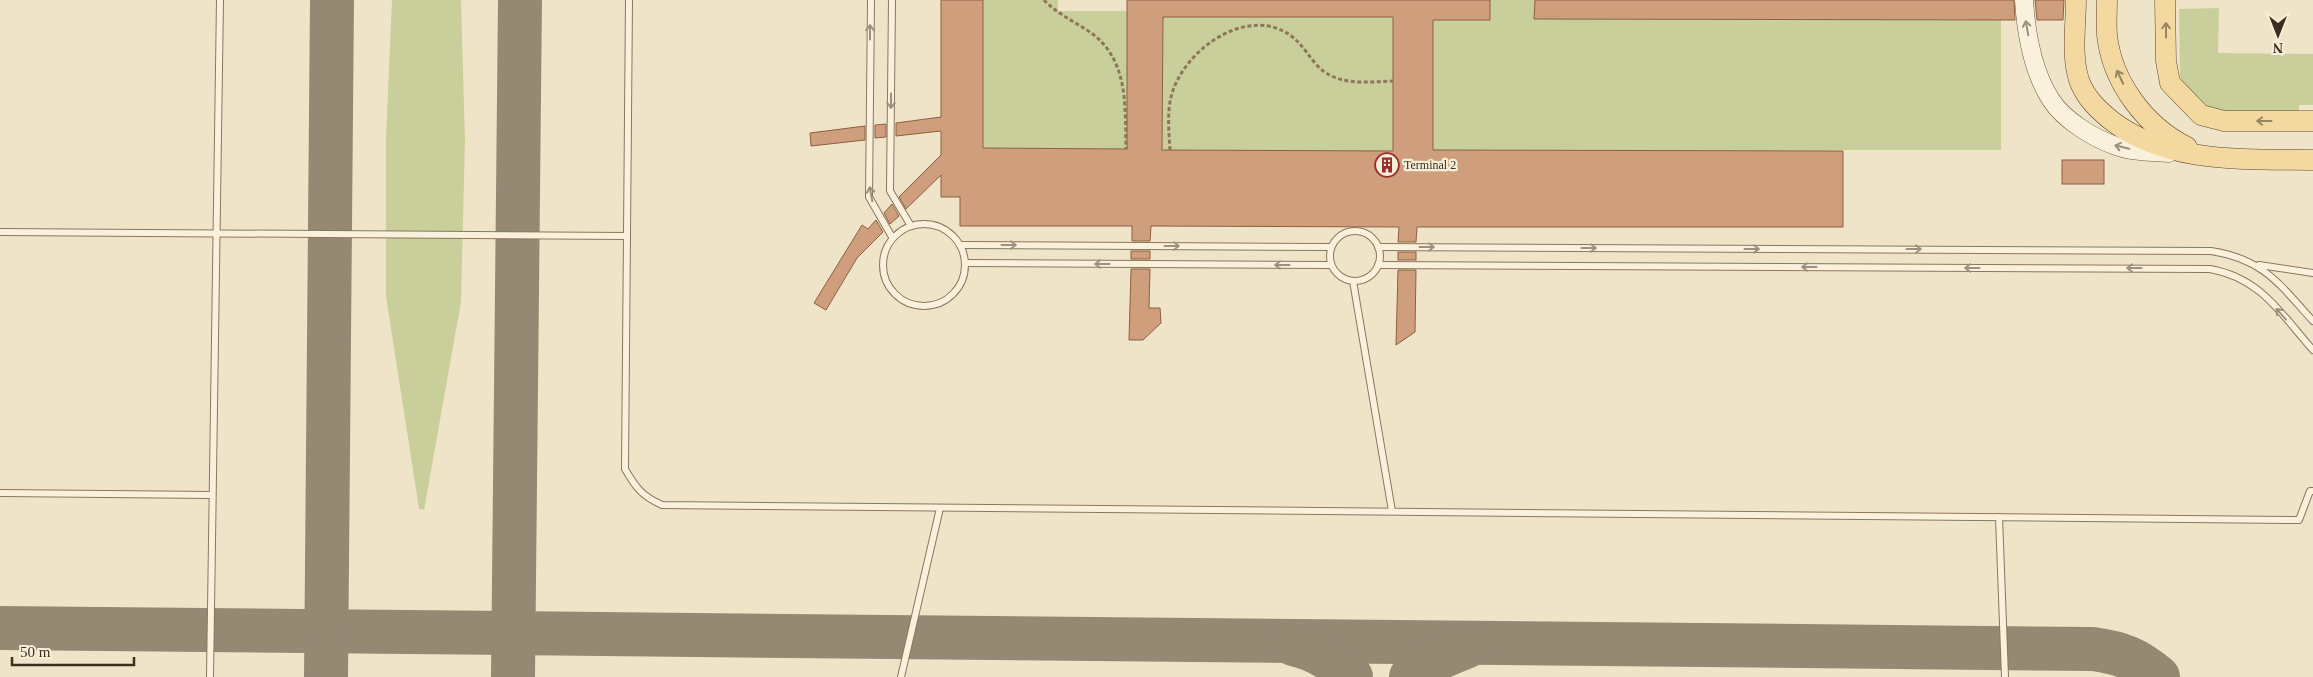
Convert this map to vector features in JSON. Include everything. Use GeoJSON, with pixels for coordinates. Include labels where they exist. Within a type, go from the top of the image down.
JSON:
{"type":"FeatureCollection","features":[{"type":"Feature","properties":{"kind":"main road"},"geometry":{"type":"LineString","coordinates":[[2024,0],[2030,44],[2051,100],[2081,128],[2117,146],[2222,158],[2313,160]]}},
{"type":"Feature","properties":{"kind":"main road"},"geometry":{"type":"LineString","coordinates":[[2076,0],[2076,68],[2082,86],[2091,102],[2117,124],[2146,141],[2164,147],[2222,158]]}},
{"type":"Feature","properties":{"kind":"main road"},"geometry":{"type":"LineString","coordinates":[[2107,0],[2107,34],[2111,53],[2125,88],[2136,105],[2152,123],[2186,147],[2222,158]]}},
{"type":"Feature","properties":{"kind":"main road"},"geometry":{"type":"LineString","coordinates":[[2165,0],[2166,60],[2170,83],[2201,116],[2224,121],[2313,121]]}},
{"type":"Feature","properties":{"kind":"lane"},"geometry":{"type":"LineString","coordinates":[[210,677],[220,0]]}},
{"type":"Feature","properties":{"kind":"lane"},"geometry":{"type":"LineString","coordinates":[[629,0],[625,469],[634,486],[646,498],[662,505],[2299,520],[2310,491],[2313,491]]}},
{"type":"Feature","properties":{"kind":"lane"},"geometry":{"type":"LineString","coordinates":[[871,0],[869,197],[892,237]]}},
{"type":"Feature","properties":{"kind":"lane"},"geometry":{"type":"LineString","coordinates":[[892,0],[890,191],[911,226]]}},
{"type":"Feature","properties":{"kind":"lane"},"geometry":{"type":"LineString","coordinates":[[920,224],[940,227],[949,232],[960,245],[965,263],[964,278],[952,295],[934,305],[914,305],[898,297],[891,290],[883,273],[884,254],[892,237],[911,226],[920,224]]}},
{"type":"Feature","properties":{"kind":"lane"},"geometry":{"type":"LineString","coordinates":[[1356,231],[1372,237],[1380,252],[1378,265],[1371,275],[1364,280],[1353,281],[1340,276],[1331,265],[1331,247],[1340,236],[1356,231]]}},
{"type":"Feature","properties":{"kind":"lane"},"geometry":{"type":"LineString","coordinates":[[0,232],[627,236]]}},
{"type":"Feature","properties":{"kind":"lane"},"geometry":{"type":"LineString","coordinates":[[960,245],[1331,247]]}},
{"type":"Feature","properties":{"kind":"lane"},"geometry":{"type":"LineString","coordinates":[[1378,247],[2198,250],[2225,253],[2255,264],[2313,273]]}},
{"type":"Feature","properties":{"kind":"lane"},"geometry":{"type":"LineString","coordinates":[[965,263],[1331,265]]}},
{"type":"Feature","properties":{"kind":"lane"},"geometry":{"type":"LineString","coordinates":[[2255,264],[2269,274],[2313,322]]}},
{"type":"Feature","properties":{"kind":"lane"},"geometry":{"type":"LineString","coordinates":[[1378,265],[2210,269],[2234,275],[2257,287],[2313,350]]}},
{"type":"Feature","properties":{"kind":"lane"},"geometry":{"type":"LineString","coordinates":[[1353,281],[1392,511]]}},
{"type":"Feature","properties":{"kind":"lane"},"geometry":{"type":"LineString","coordinates":[[0,492],[212,495]]}},
{"type":"Feature","properties":{"kind":"lane"},"geometry":{"type":"LineString","coordinates":[[901,677],[940,508]]}},
{"type":"Feature","properties":{"kind":"lane"},"geometry":{"type":"LineString","coordinates":[[1999,517],[2005,677]]}},
{"type":"Feature","properties":{"kind":"path"},"geometry":{"type":"LineString","coordinates":[[1044,0],[1096,36],[1112,56],[1124,89],[1126,149]]}},
{"type":"Feature","properties":{"kind":"path"},"geometry":{"type":"LineString","coordinates":[[1170,150],[1171,98],[1181,75],[1204,47],[1229,32],[1249,25],[1268,26],[1293,36],[1321,69],[1336,78],[1352,82],[1393,81]]}},
{"type":"Feature","properties":{"kind":"green space"},"geometry":{"type":"Polygon","coordinates":[[[392,0],[461,0],[465,140],[461,302],[424,510],[419,509],[386,296],[386,138],[392,0]]]}},
{"type":"Feature","properties":{"kind":"green space"},"geometry":{"type":"Polygon","coordinates":[[[983,0],[1058,0],[1058,11],[1127,11],[1127,149],[983,148],[983,0]]]}},
{"type":"Feature","properties":{"kind":"green space"},"geometry":{"type":"Polygon","coordinates":[[[1490,0],[1535,0],[1535,19],[2001,20],[2001,150],[1433,150],[1433,20],[1490,20],[1490,0]]]}},
{"type":"Feature","properties":{"kind":"green space"},"geometry":{"type":"Polygon","coordinates":[[[2219,8],[2218,53],[2313,54],[2313,105],[2299,105],[2299,116],[2248,117],[2217,111],[2203,104],[2191,93],[2180,77],[2179,9],[2219,8]]]}},
{"type":"Feature","properties":{"kind":"green space"},"geometry":{"type":"Polygon","coordinates":[[[1163,17],[1393,17],[1393,151],[1162,150],[1163,17]]]}},
{"type":"Feature","properties":{"kind":"building","name":"Terminal 2"},"geometry":{"type":"Polygon","coordinates":[[[941,0],[983,0],[983,148],[1127,149],[1127,0],[1490,0],[1490,20],[1433,20],[1433,150],[1843,151],[1843,227],[1417,227],[1416,242],[1398,242],[1399,227],[1151,226],[1150,241],[1132,241],[1132,226],[960,226],[960,197],[941,197],[941,175],[906,209],[899,197],[941,155],[941,131],[896,136],[896,123],[941,117],[941,0]],[[1163,17],[1162,150],[1393,151],[1393,17],[1163,17]]]}},
{"type":"Feature","properties":{"kind":"building"},"geometry":{"type":"Polygon","coordinates":[[[1535,0],[2014,0],[2015,20],[1534,19],[1535,0]]]}},
{"type":"Feature","properties":{"kind":"building"},"geometry":{"type":"Polygon","coordinates":[[[2035,0],[2064,0],[2063,20],[2037,20],[2035,0]]]}},
{"type":"Feature","properties":{"kind":"building"},"geometry":{"type":"Polygon","coordinates":[[[886,124],[886,137],[875,138],[875,125],[886,124]]]}},
{"type":"Feature","properties":{"kind":"building"},"geometry":{"type":"Polygon","coordinates":[[[865,126],[865,140],[811,146],[810,133],[865,126]]]}},
{"type":"Feature","properties":{"kind":"building"},"geometry":{"type":"Polygon","coordinates":[[[2062,160],[2104,160],[2104,184],[2062,184],[2062,160]]]}},
{"type":"Feature","properties":{"kind":"building"},"geometry":{"type":"Polygon","coordinates":[[[892,204],[899,216],[890,224],[884,213],[892,204]]]}},
{"type":"Feature","properties":{"kind":"building"},"geometry":{"type":"Polygon","coordinates":[[[876,220],[883,232],[857,258],[826,310],[814,303],[862,225],[868,229],[876,220]]]}},
{"type":"Feature","properties":{"kind":"building"},"geometry":{"type":"Polygon","coordinates":[[[1131,251],[1150,251],[1150,259],[1131,259],[1131,251]]]}},
{"type":"Feature","properties":{"kind":"building"},"geometry":{"type":"Polygon","coordinates":[[[1398,252],[1416,252],[1416,260],[1398,260],[1398,252]]]}},
{"type":"Feature","properties":{"kind":"building"},"geometry":{"type":"Polygon","coordinates":[[[1131,269],[1150,269],[1149,308],[1160,308],[1161,323],[1143,340],[1129,340],[1131,269]]]}},
{"type":"Feature","properties":{"kind":"building"},"geometry":{"type":"Polygon","coordinates":[[[1398,270],[1416,270],[1415,332],[1396,345],[1398,270]]]}},
{"type":"Feature","properties":{"kind":"taxiway"},"geometry":{"type":"LineString","coordinates":[[326,677],[332,0]]}},
{"type":"Feature","properties":{"kind":"taxiway"},"geometry":{"type":"LineString","coordinates":[[513,677],[520,0]]}},
{"type":"Feature","properties":{"kind":"taxiway"},"geometry":{"type":"LineString","coordinates":[[0,628],[2093,649],[2128,658],[2158,677]]}},
{"type":"Feature","properties":{"kind":"taxiway"},"geometry":{"type":"LineString","coordinates":[[1293,644],[1325,656],[1351,677]]}},
{"type":"Feature","properties":{"kind":"taxiway"},"geometry":{"type":"LineString","coordinates":[[1411,677],[1429,662],[1468,646]]}},
{"type":"Feature","properties":{"kind":"place","name":"Terminal 2"},"geometry":{"type":"Point","coordinates":[1387,165]}}]}
